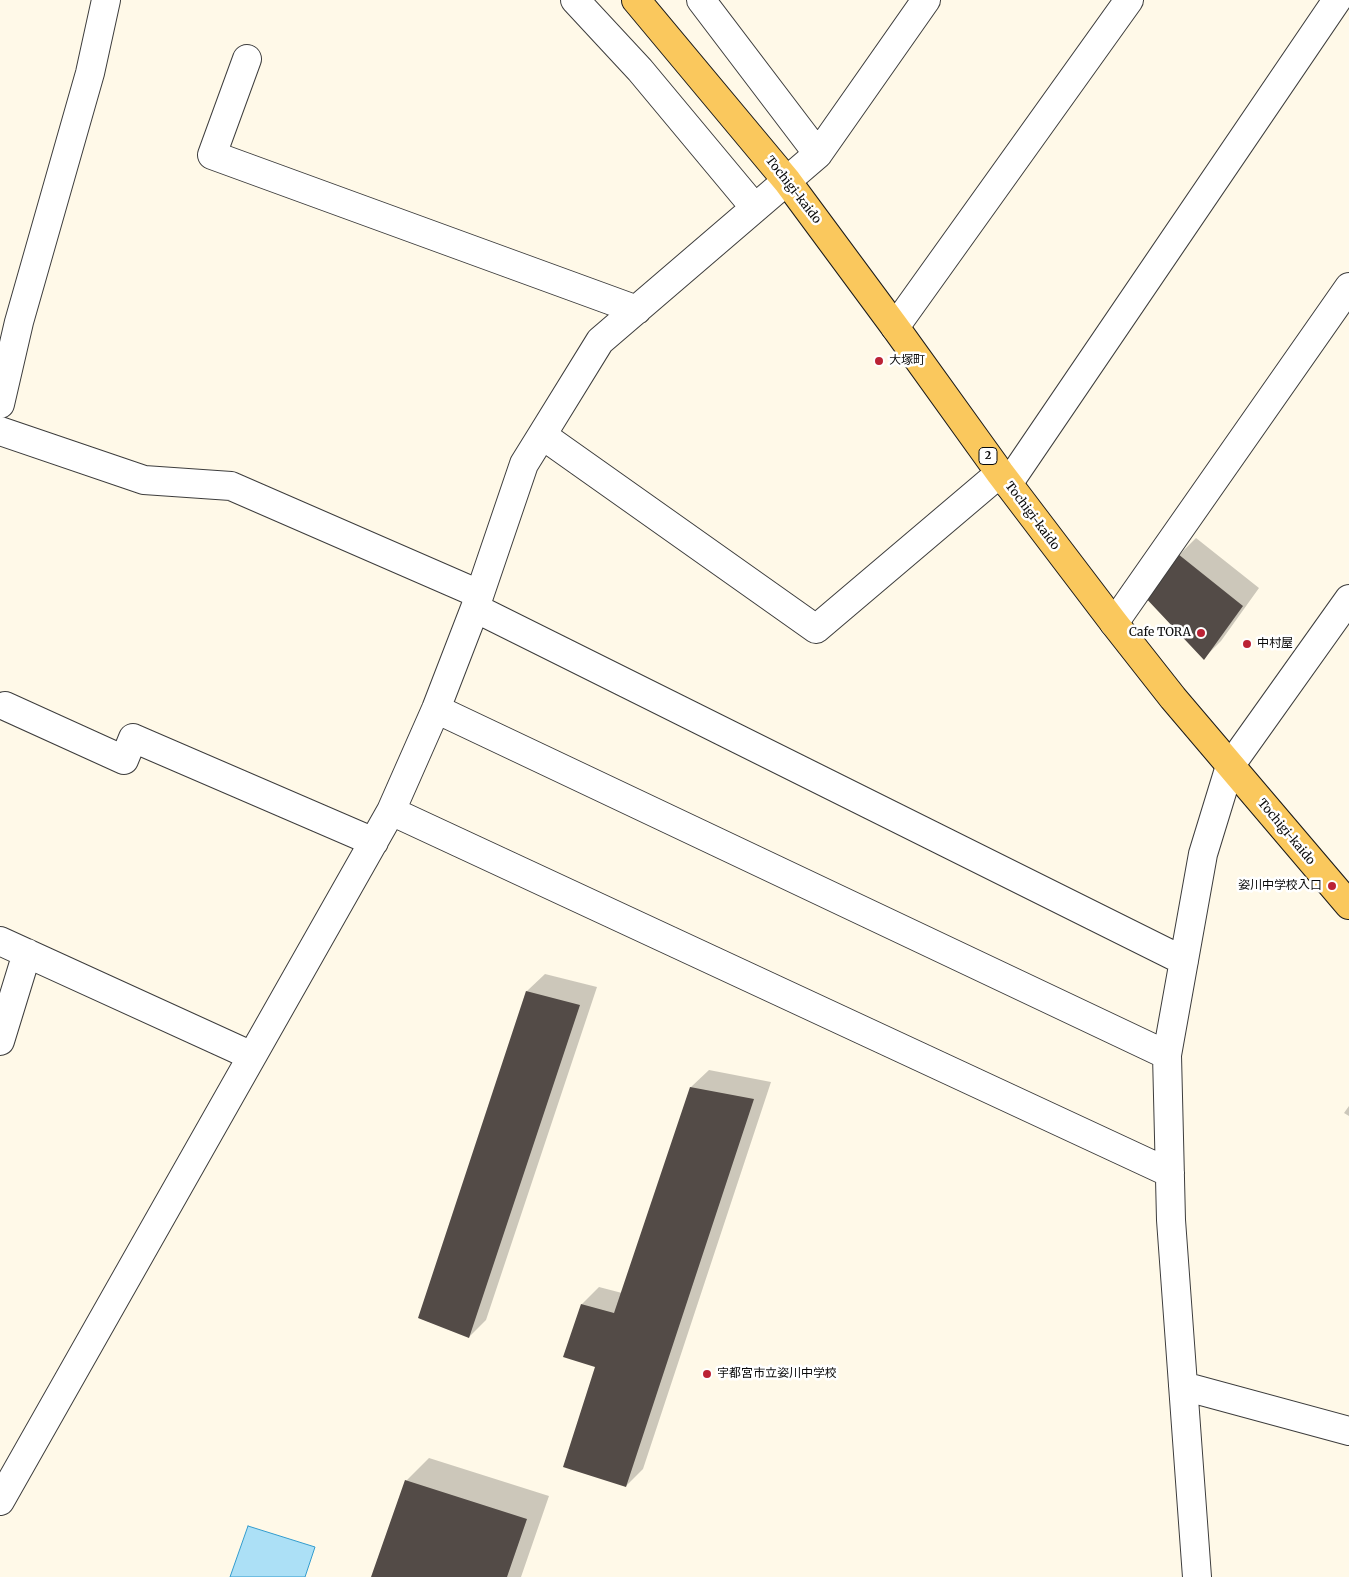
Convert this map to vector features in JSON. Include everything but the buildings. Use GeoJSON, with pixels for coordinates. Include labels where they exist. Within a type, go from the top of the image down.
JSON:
{"type":"FeatureCollection","features":[{"type":"Feature","properties":{"kind":"main road","name":"Tochigi-kaido"},"geometry":{"type":"LineString","coordinates":[[636,0],[787,181],[1004,479],[1173,698],[1349,905]]}},
{"type":"Feature","properties":{"kind":"street"},"geometry":{"type":"LineString","coordinates":[[0,404],[19,322],[90,72],[106,0]]}},
{"type":"Feature","properties":{"kind":"street"},"geometry":{"type":"LineString","coordinates":[[575,0],[640,70],[756,208]]}},
{"type":"Feature","properties":{"kind":"street"},"geometry":{"type":"LineString","coordinates":[[701,0],[818,154]]}},
{"type":"Feature","properties":{"kind":"street"},"geometry":{"type":"LineString","coordinates":[[0,1500],[391,811],[436,709],[477,601],[524,464],[600,341],[818,154],[926,0]]}},
{"type":"Feature","properties":{"kind":"street"},"geometry":{"type":"LineString","coordinates":[[895,327],[1129,0]]}},
{"type":"Feature","properties":{"kind":"street"},"geometry":{"type":"LineString","coordinates":[[542,435],[816,630],[1004,479],[1337,0]]}},
{"type":"Feature","properties":{"kind":"street"},"geometry":{"type":"LineString","coordinates":[[247,59],[212,155],[637,310]]}},
{"type":"Feature","properties":{"kind":"street"},"geometry":{"type":"LineString","coordinates":[[1114,623],[1349,287]]}},
{"type":"Feature","properties":{"kind":"street"},"geometry":{"type":"LineString","coordinates":[[0,431],[144,480],[231,486],[477,601],[1184,961]]}},
{"type":"Feature","properties":{"kind":"street"},"geometry":{"type":"LineString","coordinates":[[1197,1577],[1171,1220],[1167,1055],[1203,854],[1230,766],[1347,605]]}},
{"type":"Feature","properties":{"kind":"street"},"geometry":{"type":"LineString","coordinates":[[5,706],[124,760],[133,738],[374,842]]}},
{"type":"Feature","properties":{"kind":"street"},"geometry":{"type":"LineString","coordinates":[[436,709],[1167,1055]]}},
{"type":"Feature","properties":{"kind":"street"},"geometry":{"type":"LineString","coordinates":[[391,811],[1170,1174]]}},
{"type":"Feature","properties":{"kind":"street"},"geometry":{"type":"LineString","coordinates":[[0,941],[252,1056]]}},
{"type":"Feature","properties":{"kind":"street"},"geometry":{"type":"LineString","coordinates":[[0,1041],[27,953]]}},
{"type":"Feature","properties":{"kind":"street"},"geometry":{"type":"LineString","coordinates":[[1183,1386],[1349,1431]]}},
{"type":"Feature","properties":{"kind":"water"},"geometry":{"type":"Polygon","coordinates":[[[248,1526],[315,1547],[305,1577],[230,1577],[248,1526]]]}},
{"type":"Feature","properties":{"kind":"place","name":"大塚町"},"geometry":{"type":"Point","coordinates":[879,361]}},
{"type":"Feature","properties":{"kind":"place","name":"Cafe TORA"},"geometry":{"type":"Point","coordinates":[1201,633]}},
{"type":"Feature","properties":{"kind":"place","name":"中村屋"},"geometry":{"type":"Point","coordinates":[1247,644]}},
{"type":"Feature","properties":{"kind":"place","name":"姿川中学校入口"},"geometry":{"type":"Point","coordinates":[1332,886]}},
{"type":"Feature","properties":{"kind":"place","name":"宇都宮市立姿川中学校"},"geometry":{"type":"Point","coordinates":[707,1374]}}]}
